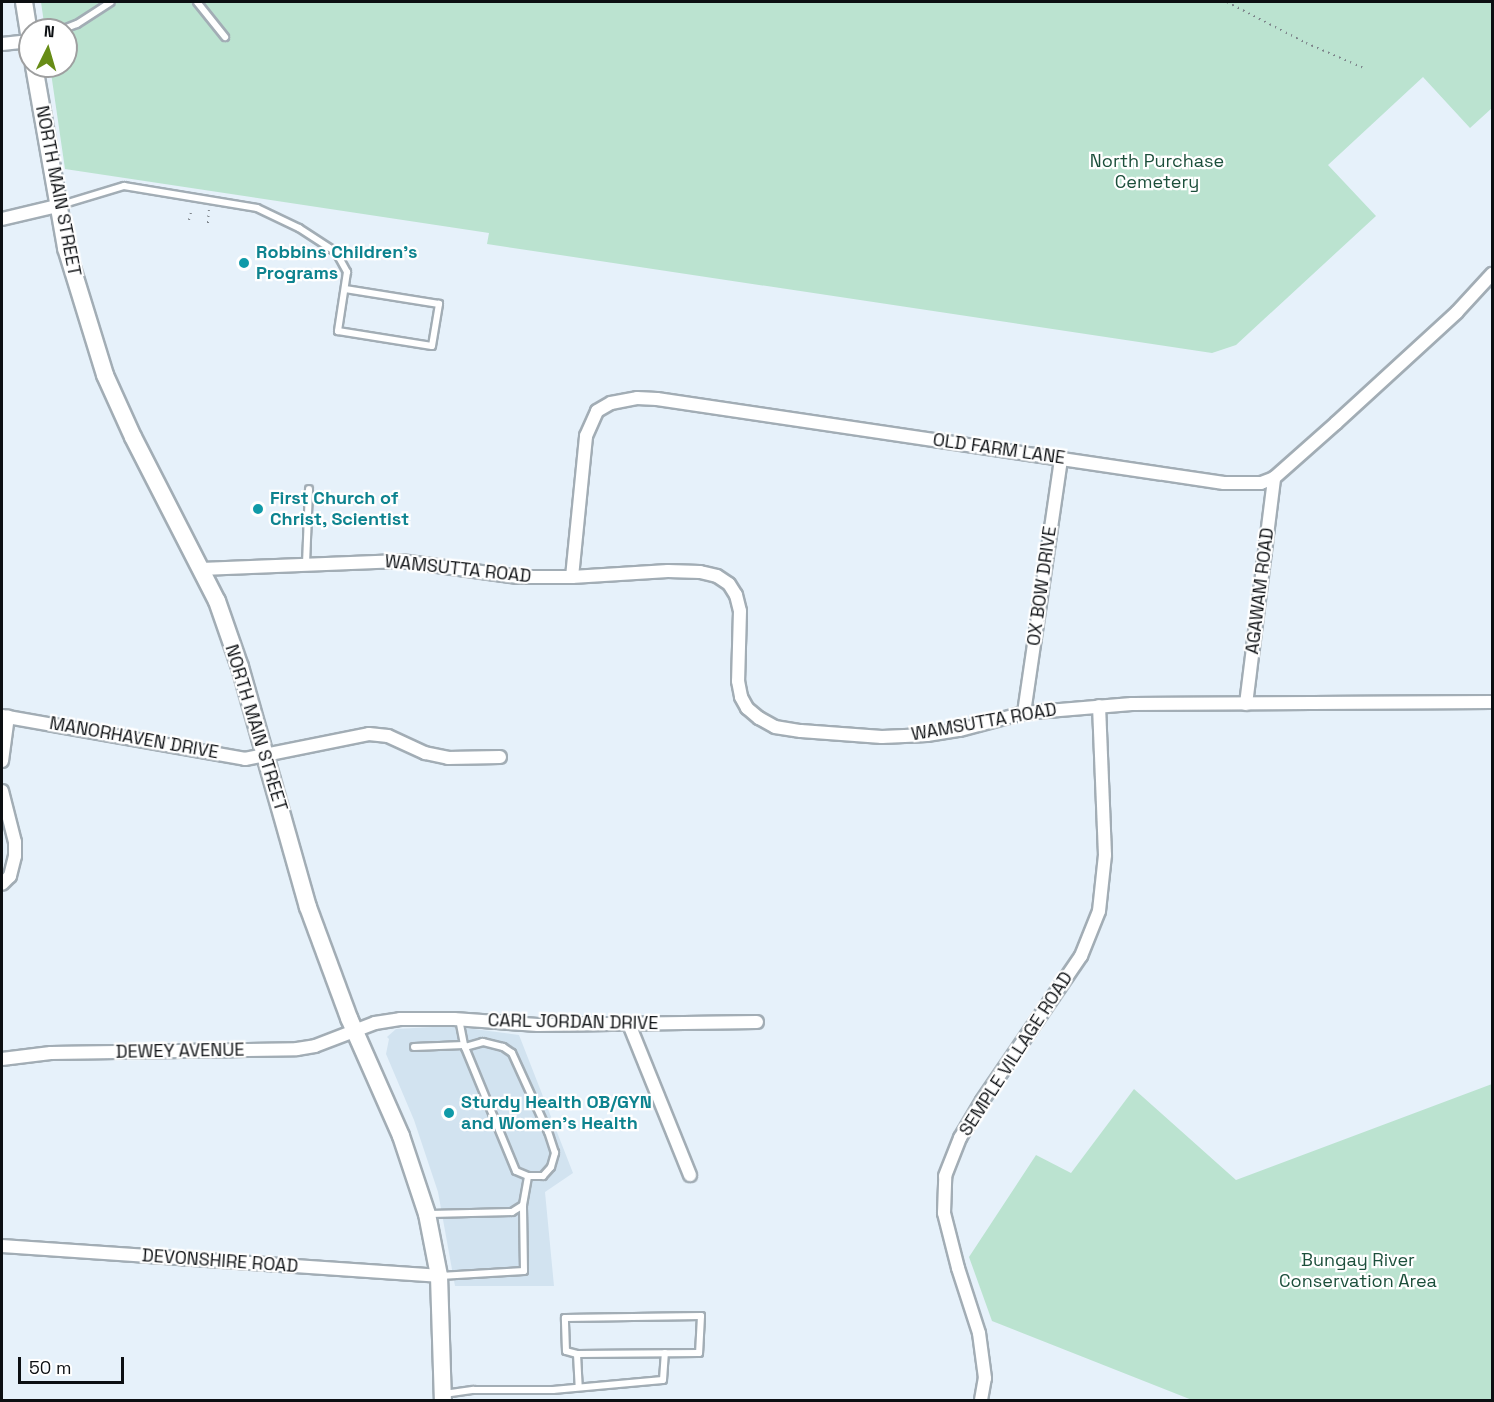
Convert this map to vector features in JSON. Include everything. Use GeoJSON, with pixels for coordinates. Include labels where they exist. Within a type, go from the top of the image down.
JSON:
{"type":"FeatureCollection","features":[{"type":"Feature","properties":{"kind":"main road"},"geometry":{"type":"LineString","coordinates":[[24,2],[26,18]]}},
{"type":"Feature","properties":{"kind":"main road","name":"NORTH MAIN STREET"},"geometry":{"type":"LineString","coordinates":[[36,78],[66,248],[105,375],[142,456],[217,601],[240,667],[308,907],[355,1031],[401,1136],[427,1214],[440,1276],[443,1397]]}},
{"type":"Feature","properties":{"kind":"street"},"geometry":{"type":"LineString","coordinates":[[2,44],[18,42]]}},
{"type":"Feature","properties":{"kind":"street"},"geometry":{"type":"LineString","coordinates":[[2,219],[57,206]]}},
{"type":"Feature","properties":{"kind":"street"},"geometry":{"type":"LineString","coordinates":[[1274,478],[1457,312],[1492,274]]}},
{"type":"Feature","properties":{"kind":"street","name":"OLD FARM LANE"},"geometry":{"type":"LineString","coordinates":[[572,577],[586,436],[597,411],[623,399],[657,399],[1224,483],[1261,483],[1274,478]]}},
{"type":"Feature","properties":{"kind":"street","name":"OX BOW DRIVE"},"geometry":{"type":"LineString","coordinates":[[1024,713],[1061,459]]}},
{"type":"Feature","properties":{"kind":"street","name":"AGAWAM ROAD"},"geometry":{"type":"LineString","coordinates":[[1246,704],[1274,478]]}},
{"type":"Feature","properties":{"kind":"street","name":"WAMSUTTA ROAD"},"geometry":{"type":"LineString","coordinates":[[201,569],[401,561],[518,577],[572,577],[684,571],[717,576],[729,584],[736,595],[740,611],[738,681],[741,697],[747,708],[776,726],[882,737],[927,735],[960,730],[1024,713],[1099,706],[1492,702]]}},
{"type":"Feature","properties":{"kind":"street","name":"SEMPLE VILLAGE ROAD"},"geometry":{"type":"LineString","coordinates":[[981,1401],[985,1378],[979,1333],[958,1268],[944,1213],[945,1176],[960,1138],[982,1101],[1080,956],[1099,911],[1105,855],[1099,706]]}},
{"type":"Feature","properties":{"kind":"street"},"geometry":{"type":"LineString","coordinates":[[2,761],[5,716]]}},
{"type":"Feature","properties":{"kind":"street","name":"MANORHAVEN DRIVE"},"geometry":{"type":"LineString","coordinates":[[5,716],[245,759],[369,734],[388,736],[425,753],[448,758],[500,757]]}},
{"type":"Feature","properties":{"kind":"street"},"geometry":{"type":"LineString","coordinates":[[2,791],[15,842],[15,856],[10,876],[2,884]]}},
{"type":"Feature","properties":{"kind":"street","name":"CARL JORDAN DRIVE"},"geometry":{"type":"LineString","coordinates":[[355,1031],[375,1023],[400,1019],[459,1019],[538,1025],[757,1022]]}},
{"type":"Feature","properties":{"kind":"street"},"geometry":{"type":"LineString","coordinates":[[629,1024],[690,1175]]}},
{"type":"Feature","properties":{"kind":"street","name":"DEWEY AVENUE"},"geometry":{"type":"LineString","coordinates":[[2,1059],[51,1053],[278,1050],[315,1046],[355,1031]]}},
{"type":"Feature","properties":{"kind":"street","name":"DEVONSHIRE ROAD"},"geometry":{"type":"LineString","coordinates":[[2,1246],[440,1276]]}},
{"type":"Feature","properties":{"kind":"lane"},"geometry":{"type":"LineString","coordinates":[[78,23],[111,2]]}},
{"type":"Feature","properties":{"kind":"lane"},"geometry":{"type":"LineString","coordinates":[[197,2],[225,37]]}},
{"type":"Feature","properties":{"kind":"lane"},"geometry":{"type":"LineString","coordinates":[[57,206],[124,186],[257,208],[299,228],[336,252],[347,272],[338,331],[432,346],[439,304],[345,289]]}},
{"type":"Feature","properties":{"kind":"lane"},"geometry":{"type":"LineString","coordinates":[[306,564],[309,489]]}},
{"type":"Feature","properties":{"kind":"lane"},"geometry":{"type":"LineString","coordinates":[[414,1047],[465,1046],[483,1042],[503,1047],[513,1053],[548,1132],[555,1154],[551,1167],[543,1176],[528,1176],[516,1171],[465,1046],[459,1019]]}},
{"type":"Feature","properties":{"kind":"lane"},"geometry":{"type":"LineString","coordinates":[[440,1276],[524,1270],[523,1205],[528,1176]]}},
{"type":"Feature","properties":{"kind":"lane"},"geometry":{"type":"LineString","coordinates":[[427,1214],[513,1212],[523,1205]]}},
{"type":"Feature","properties":{"kind":"lane"},"geometry":{"type":"LineString","coordinates":[[701,1316],[699,1353],[577,1354],[566,1351],[565,1318],[701,1316]]}},
{"type":"Feature","properties":{"kind":"lane"},"geometry":{"type":"LineString","coordinates":[[443,1397],[474,1390],[579,1388],[663,1380],[665,1353]]}},
{"type":"Feature","properties":{"kind":"lane"},"geometry":{"type":"LineString","coordinates":[[577,1354],[579,1388]]}},
{"type":"Feature","properties":{"kind":"path"},"geometry":{"type":"LineString","coordinates":[[1227,2],[1306,43],[1366,69]]}},
{"type":"Feature","properties":{"kind":"path"},"geometry":{"type":"LineString","coordinates":[[189,220],[192,208],[210,211],[208,224]]}},
{"type":"Feature","properties":{"kind":"path"},"geometry":{"type":"LineString","coordinates":[[311,273],[333,277]]}},
{"type":"Feature","properties":{"kind":"shaded area"},"geometry":{"type":"Polygon","coordinates":[[[451,1026],[519,1035],[573,1173],[545,1192],[554,1286],[455,1286],[438,1192],[414,1120],[386,1054],[389,1039],[387,1037],[396,1029],[451,1026]]]}},
{"type":"Feature","properties":{"kind":"green space","name":"North Purchase Cemetery"},"geometry":{"type":"Polygon","coordinates":[[[41,2],[1492,2],[1492,108],[1470,128],[1423,77],[1328,165],[1376,216],[1236,345],[1212,353],[487,244],[489,233],[65,169],[52,78],[78,78],[78,18],[43,18],[41,2]]]}},
{"type":"Feature","properties":{"kind":"green space","name":"Bungay River Conservation Area"},"geometry":{"type":"Polygon","coordinates":[[[1492,1084],[1492,1400],[1192,1400],[992,1321],[969,1257],[1036,1155],[1071,1173],[1134,1089],[1236,1180],[1492,1084]]]}},
{"type":"Feature","properties":{"kind":"place","name":"Robbins Children's Programs"},"geometry":{"type":"Point","coordinates":[244,263]}},
{"type":"Feature","properties":{"kind":"place","name":"First Church of Christ, Scientist"},"geometry":{"type":"Point","coordinates":[258,509]}},
{"type":"Feature","properties":{"kind":"place","name":"Sturdy Health OB/GYN and Women's Health"},"geometry":{"type":"Point","coordinates":[449,1113]}}]}
